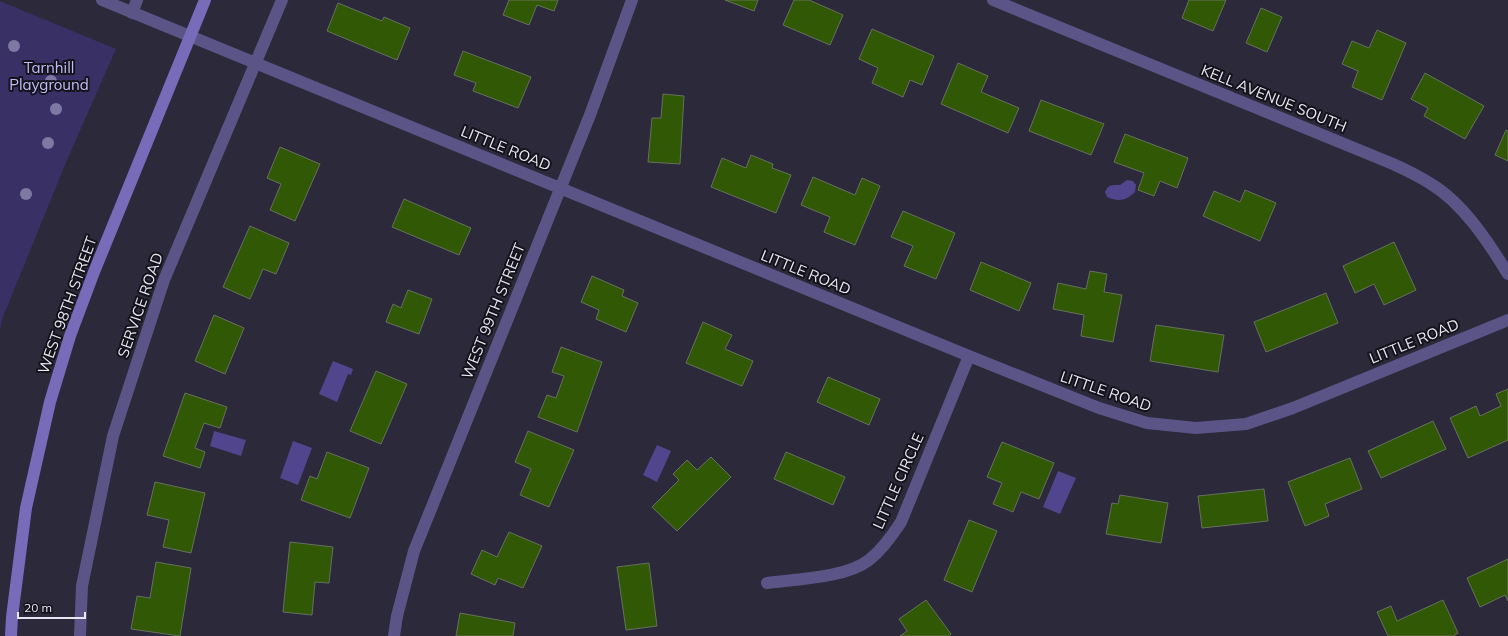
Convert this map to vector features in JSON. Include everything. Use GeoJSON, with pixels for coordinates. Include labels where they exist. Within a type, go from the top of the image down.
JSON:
{"type":"FeatureCollection","features":[{"type":"Feature","properties":{"kind":"street","name":"LITTLE ROAD"},"geometry":{"type":"LineString","coordinates":[[102,0],[969,356],[1099,408],[1147,423],[1196,428],[1246,424],[1293,408],[1508,320]]}},
{"type":"Feature","properties":{"kind":"street"},"geometry":{"type":"LineString","coordinates":[[132,12],[137,0]]}},
{"type":"Feature","properties":{"kind":"street","name":"WEST 98TH STREET"},"geometry":{"type":"LineString","coordinates":[[11,636],[12,617],[26,508],[50,402],[70,336],[94,272],[205,0]]}},
{"type":"Feature","properties":{"kind":"street","name":"SERVICE ROAD"},"geometry":{"type":"LineString","coordinates":[[80,636],[82,586],[113,436],[164,280],[282,0]]}},
{"type":"Feature","properties":{"kind":"street","name":"WEST 99TH STREET"},"geometry":{"type":"LineString","coordinates":[[394,636],[397,616],[414,551],[560,188],[632,0]]}},
{"type":"Feature","properties":{"kind":"street","name":"KELL AVENUE SOUTH"},"geometry":{"type":"LineString","coordinates":[[993,0],[1393,164],[1432,184],[1465,213],[1492,248],[1508,274]]}},
{"type":"Feature","properties":{"kind":"street","name":"LITTLE CIRCLE"},"geometry":{"type":"LineString","coordinates":[[767,583],[846,571],[868,561],[888,542],[901,522],[969,356]]}},
{"type":"Feature","properties":{"kind":"green space","name":"Tarnhill Playground"},"geometry":{"type":"Polygon","coordinates":[[[0,1],[116,49],[67,160],[3,317],[0,330],[0,1]]]}},
{"type":"Feature","properties":{"kind":"shaded area"},"geometry":{"type":"Polygon","coordinates":[[[1127,180],[1133,181],[1136,185],[1135,192],[1132,195],[1122,200],[1115,200],[1107,197],[1105,192],[1108,188],[1115,185],[1120,185],[1127,180]]]}},
{"type":"Feature","properties":{"kind":"shaded area"},"geometry":{"type":"Polygon","coordinates":[[[333,361],[353,369],[351,375],[348,374],[337,402],[319,394],[333,361]]]}},
{"type":"Feature","properties":{"kind":"shaded area"},"geometry":{"type":"Polygon","coordinates":[[[214,431],[246,440],[241,456],[210,446],[214,431]]]}},
{"type":"Feature","properties":{"kind":"shaded area"},"geometry":{"type":"Polygon","coordinates":[[[293,441],[312,448],[298,485],[280,478],[293,441]]]}},
{"type":"Feature","properties":{"kind":"shaded area"},"geometry":{"type":"Polygon","coordinates":[[[657,445],[671,451],[657,482],[643,475],[657,445]]]}},
{"type":"Feature","properties":{"kind":"shaded area"},"geometry":{"type":"Polygon","coordinates":[[[1058,471],[1076,478],[1060,514],[1043,507],[1058,471]]]}},
{"type":"Feature","properties":{"kind":"building"},"geometry":{"type":"Polygon","coordinates":[[[509,0],[558,0],[554,11],[537,5],[529,25],[503,15],[509,0]]]}},
{"type":"Feature","properties":{"kind":"building"},"geometry":{"type":"Polygon","coordinates":[[[725,0],[758,0],[754,11],[725,0]]]}},
{"type":"Feature","properties":{"kind":"building"},"geometry":{"type":"Polygon","coordinates":[[[794,0],[809,0],[843,15],[830,45],[783,25],[794,0]]]}},
{"type":"Feature","properties":{"kind":"building"},"geometry":{"type":"Polygon","coordinates":[[[1189,0],[1226,0],[1213,31],[1182,18],[1189,0]]]}},
{"type":"Feature","properties":{"kind":"building"},"geometry":{"type":"Polygon","coordinates":[[[338,3],[382,21],[384,17],[410,28],[397,60],[327,31],[338,3]]]}},
{"type":"Feature","properties":{"kind":"building"},"geometry":{"type":"Polygon","coordinates":[[[1261,8],[1282,17],[1267,52],[1246,43],[1261,8]]]}},
{"type":"Feature","properties":{"kind":"building"},"geometry":{"type":"Polygon","coordinates":[[[872,29],[934,56],[922,85],[910,80],[903,97],[872,83],[878,68],[859,59],[872,29]]]}},
{"type":"Feature","properties":{"kind":"building"},"geometry":{"type":"Polygon","coordinates":[[[1377,30],[1406,43],[1382,100],[1352,87],[1358,71],[1342,64],[1352,41],[1369,48],[1377,30]]]}},
{"type":"Feature","properties":{"kind":"building"},"geometry":{"type":"Polygon","coordinates":[[[463,51],[531,77],[518,108],[473,91],[476,83],[454,75],[463,51]]]}},
{"type":"Feature","properties":{"kind":"building"},"geometry":{"type":"Polygon","coordinates":[[[958,63],[988,76],[981,92],[1019,108],[1008,133],[941,104],[958,63]]]}},
{"type":"Feature","properties":{"kind":"building"},"geometry":{"type":"Polygon","coordinates":[[[1425,73],[1484,106],[1465,139],[1424,116],[1428,108],[1411,99],[1425,73]]]}},
{"type":"Feature","properties":{"kind":"building"},"geometry":{"type":"Polygon","coordinates":[[[663,94],[684,96],[680,164],[648,162],[652,118],[661,118],[663,94]]]}},
{"type":"Feature","properties":{"kind":"building"},"geometry":{"type":"Polygon","coordinates":[[[1041,100],[1104,124],[1091,155],[1029,131],[1041,100]]]}},
{"type":"Feature","properties":{"kind":"building"},"geometry":{"type":"Polygon","coordinates":[[[1506,130],[1508,131],[1508,161],[1495,155],[1506,130]]]}},
{"type":"Feature","properties":{"kind":"building"},"geometry":{"type":"Polygon","coordinates":[[[1125,134],[1188,158],[1177,188],[1160,181],[1154,196],[1138,190],[1144,173],[1114,162],[1125,134]]]}},
{"type":"Feature","properties":{"kind":"building"},"geometry":{"type":"Polygon","coordinates":[[[280,147],[320,164],[295,221],[270,210],[281,184],[267,178],[280,147]]]}},
{"type":"Feature","properties":{"kind":"building"},"geometry":{"type":"Polygon","coordinates":[[[751,155],[773,164],[772,168],[791,175],[776,213],[711,187],[722,158],[746,168],[751,155]]]}},
{"type":"Feature","properties":{"kind":"building"},"geometry":{"type":"Polygon","coordinates":[[[813,177],[855,195],[862,178],[880,186],[855,245],[824,232],[830,217],[801,205],[813,177]]]}},
{"type":"Feature","properties":{"kind":"building"},"geometry":{"type":"Polygon","coordinates":[[[1245,190],[1276,203],[1260,241],[1203,216],[1214,191],[1240,202],[1245,190]]]}},
{"type":"Feature","properties":{"kind":"building"},"geometry":{"type":"Polygon","coordinates":[[[404,199],[471,228],[459,255],[392,227],[404,199]]]}},
{"type":"Feature","properties":{"kind":"building"},"geometry":{"type":"Polygon","coordinates":[[[903,211],[955,233],[936,279],[904,266],[913,246],[891,237],[903,211]]]}},
{"type":"Feature","properties":{"kind":"building"},"geometry":{"type":"Polygon","coordinates":[[[250,226],[289,243],[276,274],[263,269],[250,299],[223,287],[250,226]]]}},
{"type":"Feature","properties":{"kind":"building"},"geometry":{"type":"Polygon","coordinates":[[[1394,242],[1416,290],[1384,305],[1374,284],[1355,293],[1343,266],[1394,242]]]}},
{"type":"Feature","properties":{"kind":"building"},"geometry":{"type":"Polygon","coordinates":[[[981,262],[1031,283],[1019,311],[970,290],[981,262]]]}},
{"type":"Feature","properties":{"kind":"building"},"geometry":{"type":"Polygon","coordinates":[[[1090,271],[1107,274],[1104,292],[1122,295],[1113,342],[1081,336],[1084,315],[1053,309],[1058,283],[1086,289],[1090,271]]]}},
{"type":"Feature","properties":{"kind":"building"},"geometry":{"type":"Polygon","coordinates":[[[592,276],[624,290],[622,296],[638,303],[626,332],[596,319],[599,310],[581,302],[592,276]]]}},
{"type":"Feature","properties":{"kind":"building"},"geometry":{"type":"Polygon","coordinates":[[[408,290],[432,299],[419,334],[386,322],[393,304],[401,308],[408,290]]]}},
{"type":"Feature","properties":{"kind":"building"},"geometry":{"type":"Polygon","coordinates":[[[1326,293],[1338,323],[1266,352],[1254,322],[1326,293]]]}},
{"type":"Feature","properties":{"kind":"building"},"geometry":{"type":"Polygon","coordinates":[[[214,315],[244,328],[225,374],[195,361],[214,315]]]}},
{"type":"Feature","properties":{"kind":"building"},"geometry":{"type":"Polygon","coordinates":[[[703,322],[732,335],[725,349],[753,361],[742,386],[686,363],[703,322]]]}},
{"type":"Feature","properties":{"kind":"building"},"geometry":{"type":"Polygon","coordinates":[[[1156,325],[1224,335],[1218,372],[1150,361],[1156,325]]]}},
{"type":"Feature","properties":{"kind":"building"},"geometry":{"type":"Polygon","coordinates":[[[561,347],[602,362],[577,432],[538,417],[547,395],[556,398],[564,376],[552,372],[561,347]]]}},
{"type":"Feature","properties":{"kind":"building"},"geometry":{"type":"Polygon","coordinates":[[[376,371],[407,384],[381,444],[350,431],[376,371]]]}},
{"type":"Feature","properties":{"kind":"building"},"geometry":{"type":"Polygon","coordinates":[[[828,377],[880,399],[869,425],[817,402],[828,377]]]}},
{"type":"Feature","properties":{"kind":"building"},"geometry":{"type":"Polygon","coordinates":[[[1508,389],[1508,440],[1468,458],[1450,418],[1476,406],[1480,416],[1501,406],[1496,394],[1508,389]]]}},
{"type":"Feature","properties":{"kind":"building"},"geometry":{"type":"Polygon","coordinates":[[[185,393],[227,407],[220,428],[204,423],[195,448],[205,452],[200,468],[163,456],[185,393]]]}},
{"type":"Feature","properties":{"kind":"building"},"geometry":{"type":"Polygon","coordinates":[[[1433,421],[1446,449],[1381,478],[1368,451],[1433,421]]]}},
{"type":"Feature","properties":{"kind":"building"},"geometry":{"type":"Polygon","coordinates":[[[528,431],[574,450],[549,507],[520,495],[531,469],[515,462],[528,431]]]}},
{"type":"Feature","properties":{"kind":"building"},"geometry":{"type":"Polygon","coordinates":[[[1002,442],[1054,463],[1039,499],[1021,492],[1013,512],[993,504],[1002,483],[987,477],[1002,442]]]}},
{"type":"Feature","properties":{"kind":"building"},"geometry":{"type":"Polygon","coordinates":[[[327,452],[369,468],[350,518],[301,500],[310,476],[317,479],[327,452]]]}},
{"type":"Feature","properties":{"kind":"building"},"geometry":{"type":"Polygon","coordinates":[[[786,452],[845,477],[833,505],[774,479],[786,452]]]}},
{"type":"Feature","properties":{"kind":"building"},"geometry":{"type":"Polygon","coordinates":[[[711,457],[731,477],[677,531],[652,507],[679,480],[673,474],[687,460],[697,470],[711,457]]]}},
{"type":"Feature","properties":{"kind":"building"},"geometry":{"type":"Polygon","coordinates":[[[1350,458],[1362,489],[1325,504],[1329,516],[1305,526],[1288,482],[1350,458]]]}},
{"type":"Feature","properties":{"kind":"building"},"geometry":{"type":"Polygon","coordinates":[[[155,482],[205,493],[191,553],[163,547],[169,520],[147,515],[155,482]]]}},
{"type":"Feature","properties":{"kind":"building"},"geometry":{"type":"Polygon","coordinates":[[[1264,489],[1268,521],[1202,528],[1198,496],[1264,489]]]}},
{"type":"Feature","properties":{"kind":"building"},"geometry":{"type":"Polygon","coordinates":[[[1120,495],[1168,503],[1161,543],[1106,534],[1112,503],[1118,504],[1120,495]]]}},
{"type":"Feature","properties":{"kind":"building"},"geometry":{"type":"Polygon","coordinates":[[[969,520],[997,531],[972,592],[944,580],[969,520]]]}},
{"type":"Feature","properties":{"kind":"building"},"geometry":{"type":"Polygon","coordinates":[[[509,532],[542,546],[523,588],[498,578],[495,585],[471,574],[482,550],[497,557],[509,532]]]}},
{"type":"Feature","properties":{"kind":"building"},"geometry":{"type":"Polygon","coordinates":[[[290,542],[333,547],[329,583],[315,582],[312,615],[283,612],[290,542]]]}},
{"type":"Feature","properties":{"kind":"building"},"geometry":{"type":"Polygon","coordinates":[[[1508,559],[1508,601],[1505,595],[1480,607],[1467,578],[1508,559]]]}},
{"type":"Feature","properties":{"kind":"building"},"geometry":{"type":"Polygon","coordinates":[[[156,562],[191,568],[180,636],[131,629],[137,596],[150,598],[156,562]]]}},
{"type":"Feature","properties":{"kind":"building"},"geometry":{"type":"Polygon","coordinates":[[[649,563],[657,626],[626,630],[617,567],[649,563]]]}},
{"type":"Feature","properties":{"kind":"building"},"geometry":{"type":"Polygon","coordinates":[[[926,600],[951,634],[949,636],[900,636],[907,631],[899,619],[926,600]]]}},
{"type":"Feature","properties":{"kind":"building"},"geometry":{"type":"Polygon","coordinates":[[[1443,600],[1458,633],[1453,636],[1388,636],[1377,612],[1391,606],[1397,621],[1443,600]]]}},
{"type":"Feature","properties":{"kind":"building"},"geometry":{"type":"Polygon","coordinates":[[[460,613],[515,623],[513,636],[456,636],[460,613]]]}}]}
